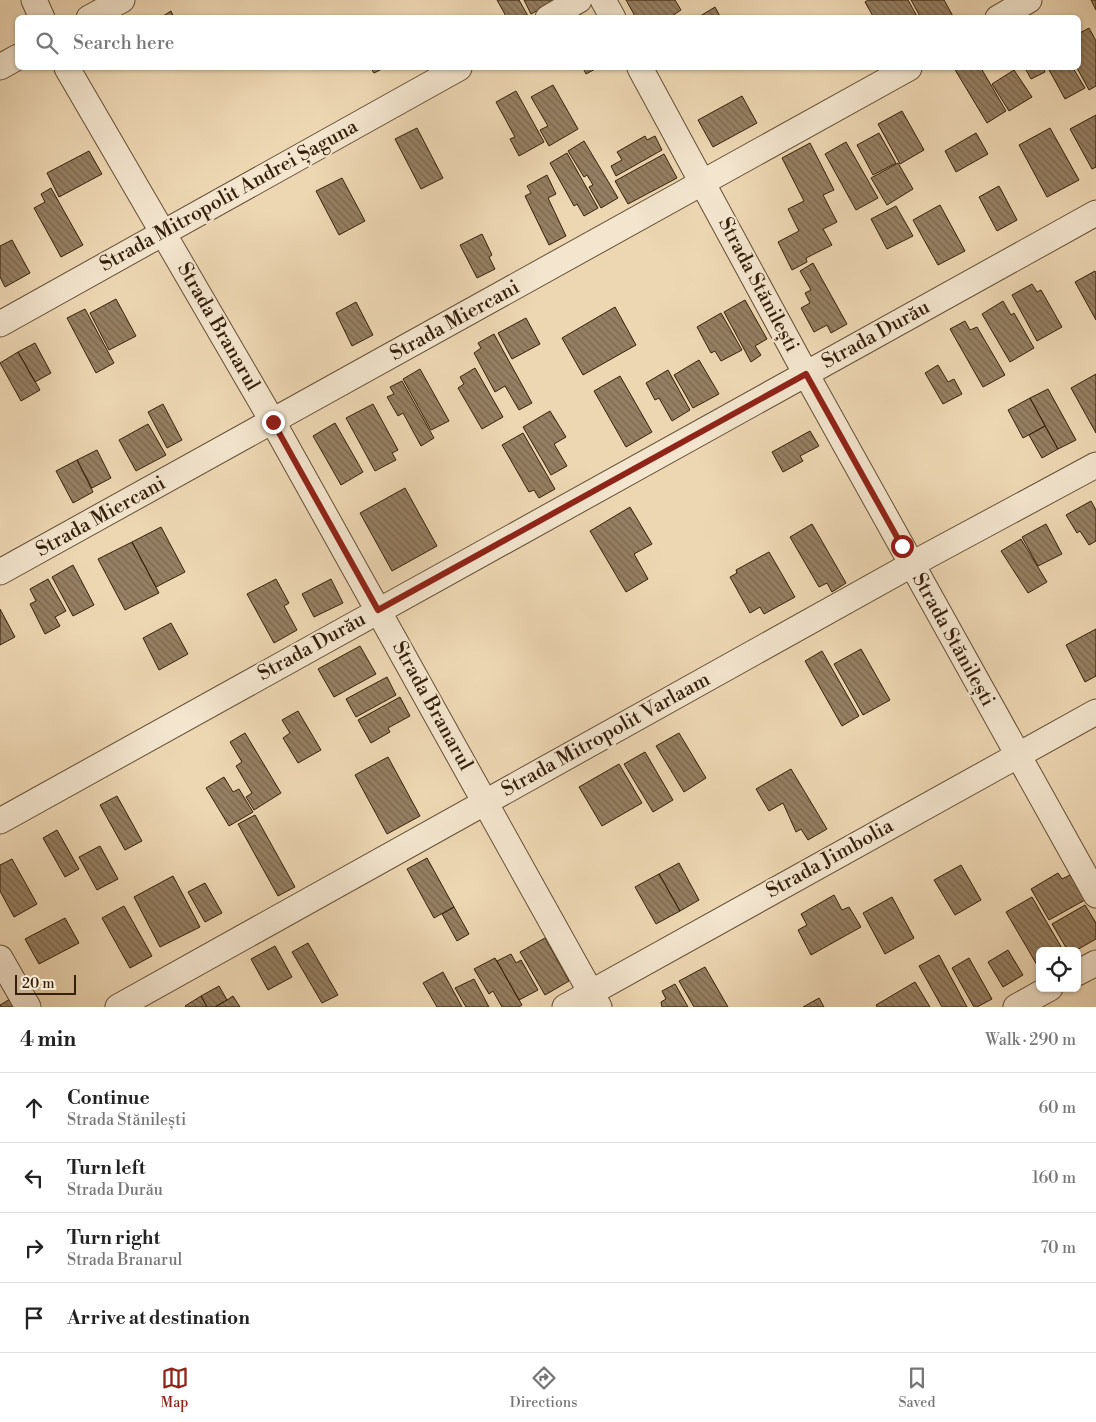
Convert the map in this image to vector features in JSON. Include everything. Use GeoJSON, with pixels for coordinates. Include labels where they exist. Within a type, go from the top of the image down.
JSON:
{"type":"FeatureCollection","features":[{"type":"Feature","properties":{"kind":"street"},"geometry":{"type":"LineString","coordinates":[[34,0],[41,15]]}},
{"type":"Feature","properties":{"kind":"street"},"geometry":{"type":"LineString","coordinates":[[90,11],[122,0]]}},
{"type":"Feature","properties":{"kind":"street"},"geometry":{"type":"LineString","coordinates":[[553,15],[579,0]]}},
{"type":"Feature","properties":{"kind":"street"},"geometry":{"type":"LineString","coordinates":[[603,0],[610,15]]}},
{"type":"Feature","properties":{"kind":"street"},"geometry":{"type":"LineString","coordinates":[[1003,15],[1029,0]]}},
{"type":"Feature","properties":{"kind":"street"},"geometry":{"type":"LineString","coordinates":[[0,67],[15,59]]}},
{"type":"Feature","properties":{"kind":"street","name":"Strada Branarul"},"geometry":{"type":"LineString","coordinates":[[68,70],[273,422],[595,1000]]}},
{"type":"Feature","properties":{"kind":"street","name":"Strada Mitropolit Andrei Șaguna"},"geometry":{"type":"LineString","coordinates":[[0,324],[455,70]]}},
{"type":"Feature","properties":{"kind":"street","name":"Strada Stănilești"},"geometry":{"type":"LineString","coordinates":[[641,70],[704,182],[806,374],[1096,895]]}},
{"type":"Feature","properties":{"kind":"street","name":"Strada Miercani"},"geometry":{"type":"LineString","coordinates":[[0,572],[905,70]]}},
{"type":"Feature","properties":{"kind":"street","name":"Strada Durău"},"geometry":{"type":"LineString","coordinates":[[0,821],[1096,213]]}},
{"type":"Feature","properties":{"kind":"street","name":"Strada Mitropolit Varlaam"},"geometry":{"type":"LineString","coordinates":[[118,1007],[912,565],[1096,465]]}},
{"type":"Feature","properties":{"kind":"street","name":"Strada Jimbolia"},"geometry":{"type":"LineString","coordinates":[[565,1007],[595,1000],[1018,755],[1096,712]]}},
{"type":"Feature","properties":{"kind":"street"},"geometry":{"type":"LineString","coordinates":[[0,958],[28,1007]]}},
{"type":"Feature","properties":{"kind":"street"},"geometry":{"type":"LineString","coordinates":[[1081,971],[1096,962]]}},
{"type":"Feature","properties":{"kind":"street"},"geometry":{"type":"LineString","coordinates":[[1016,1007],[1043,992]]}},
{"type":"Feature","properties":{"kind":"building"},"geometry":{"type":"Polygon","coordinates":[[[497,0],[519,0],[527,15],[505,15],[497,0]]]}},
{"type":"Feature","properties":{"kind":"building"},"geometry":{"type":"Polygon","coordinates":[[[524,0],[557,0],[531,14],[524,0]]]}},
{"type":"Feature","properties":{"kind":"building"},"geometry":{"type":"Polygon","coordinates":[[[626,0],[675,0],[681,10],[674,15],[634,15],[626,0]]]}},
{"type":"Feature","properties":{"kind":"building"},"geometry":{"type":"Polygon","coordinates":[[[868,0],[908,0],[916,15],[872,15],[865,2],[868,0]]]}},
{"type":"Feature","properties":{"kind":"building"},"geometry":{"type":"Polygon","coordinates":[[[911,0],[944,0],[952,15],[919,15],[911,0]]]}},
{"type":"Feature","properties":{"kind":"building"},"geometry":{"type":"Polygon","coordinates":[[[1091,0],[1096,0],[1096,10],[1091,0]]]}},
{"type":"Feature","properties":{"kind":"building"},"geometry":{"type":"Polygon","coordinates":[[[715,7],[719,15],[702,15],[715,7]]]}},
{"type":"Feature","properties":{"kind":"building"},"geometry":{"type":"Polygon","coordinates":[[[171,11],[173,15],[165,15],[171,11]]]}},
{"type":"Feature","properties":{"kind":"building"},"geometry":{"type":"Polygon","coordinates":[[[1089,28],[1096,41],[1096,86],[1089,90],[1078,70],[1081,70],[1081,32],[1089,28]]]}},
{"type":"Feature","properties":{"kind":"building"},"geometry":{"type":"Polygon","coordinates":[[[584,70],[593,70],[586,74],[584,70]]]}},
{"type":"Feature","properties":{"kind":"building"},"geometry":{"type":"Polygon","coordinates":[[[955,70],[982,70],[1006,111],[987,123],[955,70]]]}},
{"type":"Feature","properties":{"kind":"building"},"geometry":{"type":"Polygon","coordinates":[[[1014,70],[1032,97],[1009,111],[992,84],[1014,70]]]}},
{"type":"Feature","properties":{"kind":"building"},"geometry":{"type":"Polygon","coordinates":[[[1026,70],[1044,70],[1045,72],[1031,79],[1026,70]]]}},
{"type":"Feature","properties":{"kind":"building"},"geometry":{"type":"Polygon","coordinates":[[[1049,70],[1074,70],[1085,88],[1065,99],[1049,70]]]}},
{"type":"Feature","properties":{"kind":"building"},"geometry":{"type":"Polygon","coordinates":[[[553,85],[578,129],[549,146],[540,130],[548,126],[531,97],[553,85]]]}},
{"type":"Feature","properties":{"kind":"building"},"geometry":{"type":"Polygon","coordinates":[[[516,91],[544,142],[519,156],[510,139],[515,137],[496,102],[516,91]]]}},
{"type":"Feature","properties":{"kind":"building"},"geometry":{"type":"Polygon","coordinates":[[[742,96],[757,123],[713,147],[698,120],[742,96]]]}},
{"type":"Feature","properties":{"kind":"building"},"geometry":{"type":"Polygon","coordinates":[[[902,111],[924,150],[900,164],[878,124],[902,111]]]}},
{"type":"Feature","properties":{"kind":"building"},"geometry":{"type":"Polygon","coordinates":[[[1096,115],[1096,167],[1092,169],[1070,129],[1096,115]]]}},
{"type":"Feature","properties":{"kind":"building"},"geometry":{"type":"Polygon","coordinates":[[[417,128],[443,178],[421,189],[395,139],[417,128]]]}},
{"type":"Feature","properties":{"kind":"building"},"geometry":{"type":"Polygon","coordinates":[[[1050,128],[1079,180],[1047,197],[1019,145],[1050,128]]]}},
{"type":"Feature","properties":{"kind":"building"},"geometry":{"type":"Polygon","coordinates":[[[879,133],[896,163],[873,175],[857,145],[879,133]]]}},
{"type":"Feature","properties":{"kind":"building"},"geometry":{"type":"Polygon","coordinates":[[[976,133],[988,154],[956,172],[945,151],[976,133]]]}},
{"type":"Feature","properties":{"kind":"building"},"geometry":{"type":"Polygon","coordinates":[[[645,136],[647,140],[655,136],[662,150],[616,176],[611,166],[622,160],[617,152],[645,136]]]}},
{"type":"Feature","properties":{"kind":"building"},"geometry":{"type":"Polygon","coordinates":[[[584,141],[618,198],[601,208],[589,187],[593,185],[587,175],[584,177],[568,151],[584,141]]]}},
{"type":"Feature","properties":{"kind":"building"},"geometry":{"type":"Polygon","coordinates":[[[846,142],[878,198],[856,210],[825,154],[846,142]]]}},
{"type":"Feature","properties":{"kind":"building"},"geometry":{"type":"Polygon","coordinates":[[[810,143],[834,190],[823,195],[837,222],[823,229],[832,245],[806,258],[807,262],[792,270],[778,242],[799,231],[788,209],[804,201],[782,158],[810,143]]]}},
{"type":"Feature","properties":{"kind":"building"},"geometry":{"type":"Polygon","coordinates":[[[89,151],[102,174],[59,197],[47,173],[89,151]]]}},
{"type":"Feature","properties":{"kind":"building"},"geometry":{"type":"Polygon","coordinates":[[[567,153],[598,208],[584,216],[577,204],[574,206],[550,163],[567,153]]]}},
{"type":"Feature","properties":{"kind":"building"},"geometry":{"type":"Polygon","coordinates":[[[664,154],[677,178],[628,204],[615,181],[664,154]]]}},
{"type":"Feature","properties":{"kind":"building"},"geometry":{"type":"Polygon","coordinates":[[[898,163],[913,189],[887,205],[871,178],[898,163]]]}},
{"type":"Feature","properties":{"kind":"building"},"geometry":{"type":"Polygon","coordinates":[[[547,175],[556,194],[548,198],[566,236],[549,245],[525,196],[531,193],[527,186],[547,175]]]}},
{"type":"Feature","properties":{"kind":"building"},"geometry":{"type":"Polygon","coordinates":[[[342,178],[365,221],[339,235],[316,191],[342,178]]]}},
{"type":"Feature","properties":{"kind":"building"},"geometry":{"type":"Polygon","coordinates":[[[999,186],[1017,220],[997,231],[979,197],[999,186]]]}},
{"type":"Feature","properties":{"kind":"building"},"geometry":{"type":"Polygon","coordinates":[[[51,188],[83,245],[61,257],[34,208],[45,202],[41,194],[51,188]]]}},
{"type":"Feature","properties":{"kind":"building"},"geometry":{"type":"Polygon","coordinates":[[[940,205],[965,251],[938,265],[913,220],[940,205]]]}},
{"type":"Feature","properties":{"kind":"building"},"geometry":{"type":"Polygon","coordinates":[[[896,206],[913,236],[887,249],[871,219],[896,206]]]}},
{"type":"Feature","properties":{"kind":"building"},"geometry":{"type":"Polygon","coordinates":[[[482,234],[492,255],[489,257],[495,269],[477,278],[460,245],[482,234]]]}},
{"type":"Feature","properties":{"kind":"building"},"geometry":{"type":"Polygon","coordinates":[[[12,240],[30,273],[5,287],[0,277],[0,246],[12,240]]]}},
{"type":"Feature","properties":{"kind":"building"},"geometry":{"type":"Polygon","coordinates":[[[813,263],[847,324],[831,333],[827,325],[814,332],[801,308],[810,303],[805,293],[811,290],[800,271],[813,263]]]}},
{"type":"Feature","properties":{"kind":"building"},"geometry":{"type":"Polygon","coordinates":[[[1095,271],[1096,273],[1096,320],[1075,282],[1095,271]]]}},
{"type":"Feature","properties":{"kind":"building"},"geometry":{"type":"Polygon","coordinates":[[[1032,284],[1037,292],[1041,290],[1062,327],[1037,341],[1012,295],[1032,284]]]}},
{"type":"Feature","properties":{"kind":"building"},"geometry":{"type":"Polygon","coordinates":[[[116,299],[136,336],[109,350],[90,313],[116,299]]]}},
{"type":"Feature","properties":{"kind":"building"},"geometry":{"type":"Polygon","coordinates":[[[745,300],[767,339],[755,346],[761,355],[751,362],[724,312],[745,300]]]}},
{"type":"Feature","properties":{"kind":"building"},"geometry":{"type":"Polygon","coordinates":[[[1003,301],[1011,315],[1014,313],[1034,348],[1010,362],[982,314],[1003,301]]]}},
{"type":"Feature","properties":{"kind":"building"},"geometry":{"type":"Polygon","coordinates":[[[356,302],[373,335],[352,346],[336,313],[356,302]]]}},
{"type":"Feature","properties":{"kind":"building"},"geometry":{"type":"Polygon","coordinates":[[[615,307],[636,345],[583,375],[562,338],[615,307]]]}},
{"type":"Feature","properties":{"kind":"building"},"geometry":{"type":"Polygon","coordinates":[[[85,309],[114,363],[96,373],[67,318],[85,309]]]}},
{"type":"Feature","properties":{"kind":"building"},"geometry":{"type":"Polygon","coordinates":[[[721,313],[742,350],[721,361],[715,351],[711,353],[697,327],[721,313]]]}},
{"type":"Feature","properties":{"kind":"building"},"geometry":{"type":"Polygon","coordinates":[[[526,318],[540,344],[512,359],[498,333],[526,318]]]}},
{"type":"Feature","properties":{"kind":"building"},"geometry":{"type":"Polygon","coordinates":[[[965,321],[970,330],[977,327],[1005,375],[983,387],[950,329],[965,321]]]}},
{"type":"Feature","properties":{"kind":"building"},"geometry":{"type":"Polygon","coordinates":[[[494,334],[532,403],[519,410],[505,386],[495,392],[474,353],[481,348],[478,343],[494,334]]]}},
{"type":"Feature","properties":{"kind":"building"},"geometry":{"type":"Polygon","coordinates":[[[35,343],[51,373],[35,382],[18,352],[35,343]]]}},
{"type":"Feature","properties":{"kind":"building"},"geometry":{"type":"Polygon","coordinates":[[[18,352],[40,390],[21,401],[0,363],[18,352]]]}},
{"type":"Feature","properties":{"kind":"building"},"geometry":{"type":"Polygon","coordinates":[[[699,360],[719,394],[693,408],[674,375],[699,360]]]}},
{"type":"Feature","properties":{"kind":"building"},"geometry":{"type":"Polygon","coordinates":[[[938,365],[948,382],[954,379],[962,394],[943,404],[925,373],[938,365]]]}},
{"type":"Feature","properties":{"kind":"building"},"geometry":{"type":"Polygon","coordinates":[[[475,368],[503,417],[482,429],[458,388],[464,384],[460,377],[475,368]]]}},
{"type":"Feature","properties":{"kind":"building"},"geometry":{"type":"Polygon","coordinates":[[[420,369],[449,421],[431,430],[403,379],[420,369]]]}},
{"type":"Feature","properties":{"kind":"building"},"geometry":{"type":"Polygon","coordinates":[[[668,370],[690,410],[672,421],[659,398],[655,400],[646,383],[668,370]]]}},
{"type":"Feature","properties":{"kind":"building"},"geometry":{"type":"Polygon","coordinates":[[[1096,374],[1096,433],[1071,388],[1096,374]]]}},
{"type":"Feature","properties":{"kind":"building"},"geometry":{"type":"Polygon","coordinates":[[[620,376],[652,432],[626,447],[594,391],[620,376]]]}},
{"type":"Feature","properties":{"kind":"building"},"geometry":{"type":"Polygon","coordinates":[[[402,381],[434,438],[421,446],[403,413],[398,416],[387,397],[394,394],[390,387],[402,381]]]}},
{"type":"Feature","properties":{"kind":"building"},"geometry":{"type":"Polygon","coordinates":[[[1048,389],[1076,440],[1058,449],[1030,398],[1048,389]]]}},
{"type":"Feature","properties":{"kind":"building"},"geometry":{"type":"Polygon","coordinates":[[[1030,398],[1045,426],[1023,438],[1008,410],[1030,398]]]}},
{"type":"Feature","properties":{"kind":"building"},"geometry":{"type":"Polygon","coordinates":[[[163,404],[182,440],[167,448],[148,412],[163,404]]]}},
{"type":"Feature","properties":{"kind":"building"},"geometry":{"type":"Polygon","coordinates":[[[373,404],[398,450],[392,453],[396,460],[375,471],[346,418],[373,404]]]}},
{"type":"Feature","properties":{"kind":"building"},"geometry":{"type":"Polygon","coordinates":[[[550,411],[566,437],[554,444],[567,466],[551,475],[523,427],[550,411]]]}},
{"type":"Feature","properties":{"kind":"building"},"geometry":{"type":"Polygon","coordinates":[[[335,423],[363,472],[341,485],[313,436],[335,423]]]}},
{"type":"Feature","properties":{"kind":"building"},"geometry":{"type":"Polygon","coordinates":[[[148,424],[166,455],[136,471],[119,440],[148,424]]]}},
{"type":"Feature","properties":{"kind":"building"},"geometry":{"type":"Polygon","coordinates":[[[1045,426],[1058,449],[1042,458],[1029,435],[1045,426]]]}},
{"type":"Feature","properties":{"kind":"building"},"geometry":{"type":"Polygon","coordinates":[[[810,431],[819,446],[800,456],[803,461],[783,472],[772,452],[810,431]]]}},
{"type":"Feature","properties":{"kind":"building"},"geometry":{"type":"Polygon","coordinates":[[[523,433],[555,489],[539,498],[534,490],[529,492],[502,445],[523,433]]]}},
{"type":"Feature","properties":{"kind":"building"},"geometry":{"type":"Polygon","coordinates":[[[97,450],[111,478],[92,488],[77,460],[97,450]]]}},
{"type":"Feature","properties":{"kind":"building"},"geometry":{"type":"Polygon","coordinates":[[[77,460],[93,492],[73,503],[56,471],[77,460]]]}},
{"type":"Feature","properties":{"kind":"building"},"geometry":{"type":"Polygon","coordinates":[[[405,488],[437,546],[392,571],[360,513],[405,488]]]}},
{"type":"Feature","properties":{"kind":"building"},"geometry":{"type":"Polygon","coordinates":[[[1091,501],[1096,510],[1096,541],[1089,545],[1080,531],[1077,533],[1066,515],[1091,501]]]}},
{"type":"Feature","properties":{"kind":"building"},"geometry":{"type":"Polygon","coordinates":[[[630,507],[652,544],[634,554],[648,579],[626,592],[590,531],[630,507]]]}},
{"type":"Feature","properties":{"kind":"building"},"geometry":{"type":"Polygon","coordinates":[[[812,524],[846,583],[832,592],[827,583],[819,587],[790,537],[812,524]]]}},
{"type":"Feature","properties":{"kind":"building"},"geometry":{"type":"Polygon","coordinates":[[[1046,524],[1062,554],[1038,566],[1022,537],[1046,524]]]}},
{"type":"Feature","properties":{"kind":"building"},"geometry":{"type":"Polygon","coordinates":[[[161,527],[185,572],[156,587],[132,542],[161,527]]]}},
{"type":"Feature","properties":{"kind":"building"},"geometry":{"type":"Polygon","coordinates":[[[1021,539],[1047,582],[1028,593],[1001,551],[1021,539]]]}},
{"type":"Feature","properties":{"kind":"building"},"geometry":{"type":"Polygon","coordinates":[[[132,542],[159,593],[125,610],[98,559],[132,542]]]}},
{"type":"Feature","properties":{"kind":"building"},"geometry":{"type":"Polygon","coordinates":[[[769,552],[795,597],[764,614],[760,607],[750,613],[730,577],[737,573],[736,570],[769,552]]]}},
{"type":"Feature","properties":{"kind":"building"},"geometry":{"type":"Polygon","coordinates":[[[73,565],[94,605],[73,616],[52,577],[73,565]]]}},
{"type":"Feature","properties":{"kind":"building"},"geometry":{"type":"Polygon","coordinates":[[[48,579],[66,611],[55,617],[60,626],[45,634],[30,604],[36,601],[30,589],[48,579]]]}},
{"type":"Feature","properties":{"kind":"building"},"geometry":{"type":"Polygon","coordinates":[[[276,579],[289,603],[284,606],[297,630],[274,643],[247,594],[276,579]]]}},
{"type":"Feature","properties":{"kind":"building"},"geometry":{"type":"Polygon","coordinates":[[[331,579],[343,603],[314,617],[302,594],[331,579]]]}},
{"type":"Feature","properties":{"kind":"building"},"geometry":{"type":"Polygon","coordinates":[[[0,609],[15,637],[0,645],[0,609]]]}},
{"type":"Feature","properties":{"kind":"building"},"geometry":{"type":"Polygon","coordinates":[[[171,623],[188,654],[159,670],[143,638],[171,623]]]}},
{"type":"Feature","properties":{"kind":"building"},"geometry":{"type":"Polygon","coordinates":[[[1096,629],[1096,676],[1085,682],[1066,645],[1096,629]]]}},
{"type":"Feature","properties":{"kind":"building"},"geometry":{"type":"Polygon","coordinates":[[[360,646],[376,674],[334,697],[318,669],[360,646]]]}},
{"type":"Feature","properties":{"kind":"building"},"geometry":{"type":"Polygon","coordinates":[[[861,649],[890,700],[863,715],[834,664],[861,649]]]}},
{"type":"Feature","properties":{"kind":"building"},"geometry":{"type":"Polygon","coordinates":[[[822,651],[859,716],[842,726],[805,661],[822,651]]]}},
{"type":"Feature","properties":{"kind":"building"},"geometry":{"type":"Polygon","coordinates":[[[387,677],[396,695],[356,717],[346,699],[387,677]]]}},
{"type":"Feature","properties":{"kind":"building"},"geometry":{"type":"Polygon","coordinates":[[[400,697],[410,716],[388,728],[390,732],[371,743],[358,720],[400,697]]]}},
{"type":"Feature","properties":{"kind":"building"},"geometry":{"type":"Polygon","coordinates":[[[298,711],[321,750],[298,763],[283,738],[290,733],[282,720],[298,711]]]}},
{"type":"Feature","properties":{"kind":"building"},"geometry":{"type":"Polygon","coordinates":[[[245,733],[281,793],[254,810],[246,797],[252,793],[236,766],[242,762],[230,742],[245,733]]]}},
{"type":"Feature","properties":{"kind":"building"},"geometry":{"type":"Polygon","coordinates":[[[679,733],[706,778],[684,792],[656,746],[679,733]]]}},
{"type":"Feature","properties":{"kind":"building"},"geometry":{"type":"Polygon","coordinates":[[[645,752],[673,800],[653,812],[624,764],[645,752]]]}},
{"type":"Feature","properties":{"kind":"building"},"geometry":{"type":"Polygon","coordinates":[[[388,757],[420,816],[387,834],[355,775],[388,757]]]}},
{"type":"Feature","properties":{"kind":"building"},"geometry":{"type":"Polygon","coordinates":[[[619,764],[642,803],[602,826],[579,787],[619,764]]]}},
{"type":"Feature","properties":{"kind":"building"},"geometry":{"type":"Polygon","coordinates":[[[791,769],[827,829],[808,840],[801,829],[796,832],[783,803],[769,811],[756,789],[791,769]]]}},
{"type":"Feature","properties":{"kind":"building"},"geometry":{"type":"Polygon","coordinates":[[[224,777],[233,792],[239,789],[253,812],[229,826],[206,788],[224,777]]]}},
{"type":"Feature","properties":{"kind":"building"},"geometry":{"type":"Polygon","coordinates":[[[117,796],[142,841],[125,850],[100,805],[117,796]]]}},
{"type":"Feature","properties":{"kind":"building"},"geometry":{"type":"Polygon","coordinates":[[[255,815],[295,887],[278,896],[238,824],[255,815]]]}},
{"type":"Feature","properties":{"kind":"building"},"geometry":{"type":"Polygon","coordinates":[[[57,830],[79,869],[65,877],[43,838],[57,830]]]}},
{"type":"Feature","properties":{"kind":"building"},"geometry":{"type":"Polygon","coordinates":[[[100,846],[118,879],[97,890],[79,857],[100,846]]]}},
{"type":"Feature","properties":{"kind":"building"},"geometry":{"type":"Polygon","coordinates":[[[427,858],[454,907],[434,918],[407,869],[427,858]]]}},
{"type":"Feature","properties":{"kind":"building"},"geometry":{"type":"Polygon","coordinates":[[[12,859],[37,904],[14,917],[0,891],[0,865],[12,859]]]}},
{"type":"Feature","properties":{"kind":"building"},"geometry":{"type":"Polygon","coordinates":[[[679,863],[699,900],[680,911],[659,874],[679,863]]]}},
{"type":"Feature","properties":{"kind":"building"},"geometry":{"type":"Polygon","coordinates":[[[961,865],[981,900],[955,915],[934,880],[961,865]]]}},
{"type":"Feature","properties":{"kind":"building"},"geometry":{"type":"Polygon","coordinates":[[[1058,873],[1062,879],[1070,875],[1085,900],[1049,920],[1031,889],[1058,873]]]}},
{"type":"Feature","properties":{"kind":"building"},"geometry":{"type":"Polygon","coordinates":[[[659,874],[680,911],[656,924],[635,887],[659,874]]]}},
{"type":"Feature","properties":{"kind":"building"},"geometry":{"type":"Polygon","coordinates":[[[173,876],[200,927],[160,947],[134,897],[173,876]]]}},
{"type":"Feature","properties":{"kind":"building"},"geometry":{"type":"Polygon","coordinates":[[[205,883],[222,913],[205,922],[188,892],[205,883]]]}},
{"type":"Feature","properties":{"kind":"building"},"geometry":{"type":"Polygon","coordinates":[[[834,895],[842,910],[849,907],[861,927],[811,955],[798,930],[807,925],[801,914],[834,895]]]}},
{"type":"Feature","properties":{"kind":"building"},"geometry":{"type":"Polygon","coordinates":[[[892,897],[914,938],[885,954],[863,913],[892,897]]]}},
{"type":"Feature","properties":{"kind":"building"},"geometry":{"type":"Polygon","coordinates":[[[1032,897],[1061,947],[1036,947],[1036,963],[1006,912],[1032,897]]]}},
{"type":"Feature","properties":{"kind":"building"},"geometry":{"type":"Polygon","coordinates":[[[1085,905],[1096,923],[1096,939],[1081,948],[1066,947],[1052,924],[1085,905]]]}},
{"type":"Feature","properties":{"kind":"building"},"geometry":{"type":"Polygon","coordinates":[[[124,906],[152,956],[130,968],[102,918],[124,906]]]}},
{"type":"Feature","properties":{"kind":"building"},"geometry":{"type":"Polygon","coordinates":[[[454,907],[469,934],[457,941],[442,914],[454,907]]]}},
{"type":"Feature","properties":{"kind":"building"},"geometry":{"type":"Polygon","coordinates":[[[65,918],[79,943],[39,964],[25,939],[65,918]]]}},
{"type":"Feature","properties":{"kind":"building"},"geometry":{"type":"Polygon","coordinates":[[[545,938],[569,981],[545,995],[520,952],[545,938]]]}},
{"type":"Feature","properties":{"kind":"building"},"geometry":{"type":"Polygon","coordinates":[[[308,943],[338,995],[322,1003],[292,952],[308,943]]]}},
{"type":"Feature","properties":{"kind":"building"},"geometry":{"type":"Polygon","coordinates":[[[275,946],[292,977],[268,990],[251,959],[275,946]]]}},
{"type":"Feature","properties":{"kind":"building"},"geometry":{"type":"Polygon","coordinates":[[[1008,950],[1023,975],[1003,987],[988,962],[1008,950]]]}},
{"type":"Feature","properties":{"kind":"building"},"geometry":{"type":"Polygon","coordinates":[[[511,954],[516,963],[521,960],[538,990],[519,1000],[497,961],[511,954]]]}},
{"type":"Feature","properties":{"kind":"building"},"geometry":{"type":"Polygon","coordinates":[[[939,955],[967,1007],[942,1007],[919,966],[939,955]]]}},
{"type":"Feature","properties":{"kind":"building"},"geometry":{"type":"Polygon","coordinates":[[[495,958],[522,1005],[519,1007],[502,1007],[493,991],[489,994],[474,969],[495,958]]]}},
{"type":"Feature","properties":{"kind":"building"},"geometry":{"type":"Polygon","coordinates":[[[969,958],[992,999],[977,1007],[974,1007],[952,968],[969,958]]]}},
{"type":"Feature","properties":{"kind":"building"},"geometry":{"type":"Polygon","coordinates":[[[705,967],[728,1007],[694,1007],[679,981],[705,967]]]}},
{"type":"Feature","properties":{"kind":"building"},"geometry":{"type":"Polygon","coordinates":[[[443,972],[462,1007],[437,1007],[423,983],[443,972]]]}},
{"type":"Feature","properties":{"kind":"building"},"geometry":{"type":"Polygon","coordinates":[[[474,979],[489,1007],[466,1007],[455,988],[474,979]]]}},
{"type":"Feature","properties":{"kind":"building"},"geometry":{"type":"Polygon","coordinates":[[[915,982],[930,1007],[877,1007],[876,1005],[915,982]]]}},
{"type":"Feature","properties":{"kind":"building"},"geometry":{"type":"Polygon","coordinates":[[[675,984],[688,1007],[662,1007],[661,1002],[666,999],[662,991],[675,984]]]}},
{"type":"Feature","properties":{"kind":"building"},"geometry":{"type":"Polygon","coordinates":[[[219,986],[227,1000],[215,1007],[207,1007],[201,996],[219,986]]]}},
{"type":"Feature","properties":{"kind":"building"},"geometry":{"type":"Polygon","coordinates":[[[201,996],[207,1007],[185,1006],[201,996]]]}},
{"type":"Feature","properties":{"kind":"building"},"geometry":{"type":"Polygon","coordinates":[[[233,996],[240,1007],[215,1007],[227,1000],[233,996]]]}},
{"type":"Feature","properties":{"kind":"building"},"geometry":{"type":"Polygon","coordinates":[[[12,998],[16,1007],[0,1007],[0,1005],[12,998]]]}},
{"type":"Feature","properties":{"kind":"building"},"geometry":{"type":"Polygon","coordinates":[[[819,998],[824,1007],[803,1007],[819,998]]]}},
{"type":"Feature","properties":{"kind":"route"},"geometry":{"type":"LineString","coordinates":[[273,422],[378,610],[806,374],[902,546]]}}]}
